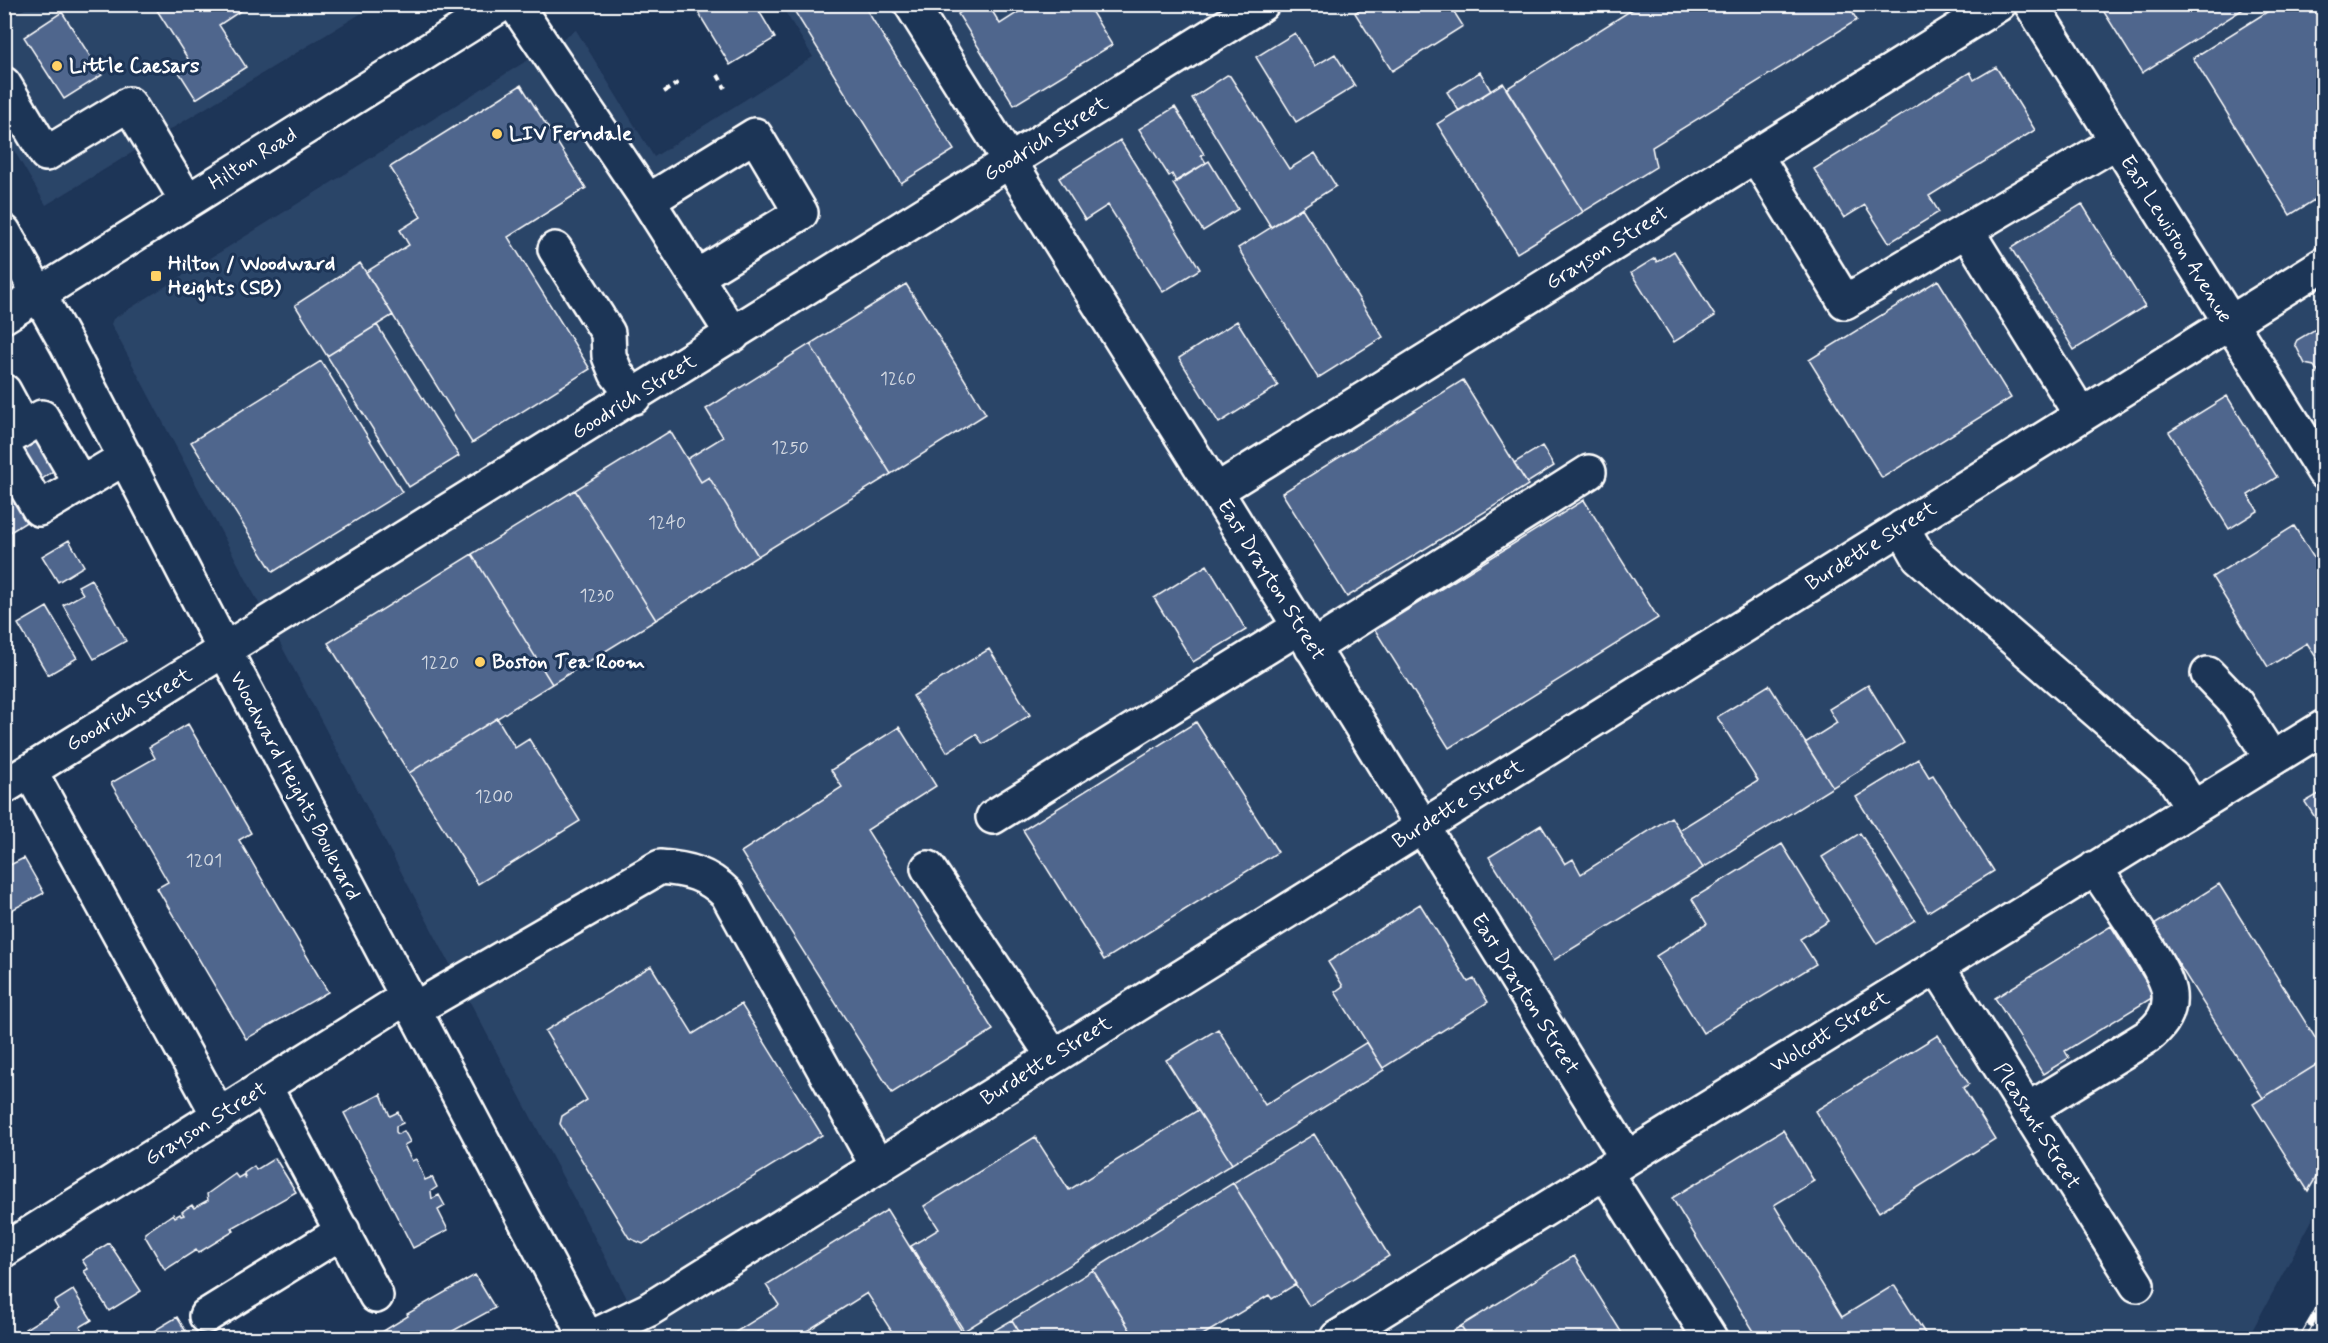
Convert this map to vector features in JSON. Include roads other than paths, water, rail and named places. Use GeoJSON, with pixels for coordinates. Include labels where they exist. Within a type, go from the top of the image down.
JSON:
{"type":"FeatureCollection","features":[{"type":"Feature","properties":{"kind":"street","name":"Hilton Road"},"geometry":{"type":"LineString","coordinates":[[4,316],[503,4]]}},
{"type":"Feature","properties":{"kind":"street"},"geometry":{"type":"LineString","coordinates":[[515,4],[542,48],[648,201],[733,335]]}},
{"type":"Feature","properties":{"kind":"street","name":"Goodrich Street"},"geometry":{"type":"LineString","coordinates":[[17,779],[1262,4]]}},
{"type":"Feature","properties":{"kind":"street","name":"Grayson Street"},"geometry":{"type":"LineString","coordinates":[[1216,492],[1999,4]]}},
{"type":"Feature","properties":{"kind":"street","name":"East Lewiston Avenue"},"geometry":{"type":"LineString","coordinates":[[2031,4],[2324,472]]}},
{"type":"Feature","properties":{"kind":"street","name":"East Drayton Street"},"geometry":{"type":"LineString","coordinates":[[922,8],[1009,162],[1216,492],[1421,827],[1616,1165],[1710,1338]]}},
{"type":"Feature","properties":{"kind":"street"},"geometry":{"type":"LineString","coordinates":[[4,84],[46,154],[129,104],[187,201]]}},
{"type":"Feature","properties":{"kind":"street"},"geometry":{"type":"LineString","coordinates":[[648,201],[755,135],[801,213],[696,277]]}},
{"type":"Feature","properties":{"kind":"street"},"geometry":{"type":"LineString","coordinates":[[1756,156],[1845,302],[2116,142]]}},
{"type":"Feature","properties":{"kind":"street"},"geometry":{"type":"LineString","coordinates":[[1966,231],[2081,415]]}},
{"type":"Feature","properties":{"kind":"street","name":"Woodward Heights Boulevard"},"geometry":{"type":"LineString","coordinates":[[4,232],[126,457],[410,1004],[589,1338]]}},
{"type":"Feature","properties":{"kind":"street"},"geometry":{"type":"LineString","coordinates":[[555,249],[608,333],[609,356],[616,373],[633,397]]}},
{"type":"Feature","properties":{"kind":"street","name":"Burdette Street"},"geometry":{"type":"LineString","coordinates":[[589,1338],[633,1319],[2324,264]]}},
{"type":"Feature","properties":{"kind":"street"},"geometry":{"type":"LineString","coordinates":[[4,391],[10,450],[39,509],[126,457]]}},
{"type":"Feature","properties":{"kind":"street"},"geometry":{"type":"LineString","coordinates":[[10,450],[42,417],[81,484]]}},
{"type":"Feature","properties":{"kind":"street"},"geometry":{"type":"LineString","coordinates":[[993,817],[1589,472]]}},
{"type":"Feature","properties":{"kind":"street"},"geometry":{"type":"LineString","coordinates":[[1902,527],[1919,557],[2173,777],[2193,808]]}},
{"type":"Feature","properties":{"kind":"street"},"geometry":{"type":"LineString","coordinates":[[2208,674],[2236,703],[2272,759]]}},
{"type":"Feature","properties":{"kind":"street","name":"Wolcott Street"},"geometry":{"type":"LineString","coordinates":[[1337,1338],[2324,727]]}},
{"type":"Feature","properties":{"kind":"street"},"geometry":{"type":"LineString","coordinates":[[17,779],[219,1116]]}},
{"type":"Feature","properties":{"kind":"street","name":"Grayson Street"},"geometry":{"type":"LineString","coordinates":[[4,1250],[265,1088],[410,1004],[660,867],[688,869],[714,881],[727,894],[878,1167]]}},
{"type":"Feature","properties":{"kind":"street"},"geometry":{"type":"LineString","coordinates":[[928,868],[1053,1056]]}},
{"type":"Feature","properties":{"kind":"street"},"geometry":{"type":"LineString","coordinates":[[2028,1110],[2147,1037],[2162,1023],[2169,1006],[2165,976],[2095,868]]}},
{"type":"Feature","properties":{"kind":"street","name":"Pleasant Street"},"geometry":{"type":"LineString","coordinates":[[1937,966],[2137,1285]]}},
{"type":"Feature","properties":{"kind":"street"},"geometry":{"type":"LineString","coordinates":[[265,1088],[376,1296]]}},
{"type":"Feature","properties":{"kind":"street"},"geometry":{"type":"LineString","coordinates":[[206,1316],[343,1231]]}},
{"type":"Feature","properties":{"kind":"railway"},"geometry":{"type":"LineString","coordinates":[[2302,1338],[2324,1300]]}},
{"type":"Feature","properties":{"kind":"place","name":"Little Caesars"},"geometry":{"type":"Point","coordinates":[57,66]}},
{"type":"Feature","properties":{"kind":"place","name":"LIV Ferndale"},"geometry":{"type":"Point","coordinates":[497,134]}},
{"type":"Feature","properties":{"kind":"place","name":"Hilton / Woodward Heights (SB)"},"geometry":{"type":"Point","coordinates":[156,276]}},
{"type":"Feature","properties":{"kind":"place","name":"Boston Tea Room"},"geometry":{"type":"Point","coordinates":[480,662]}}]}
